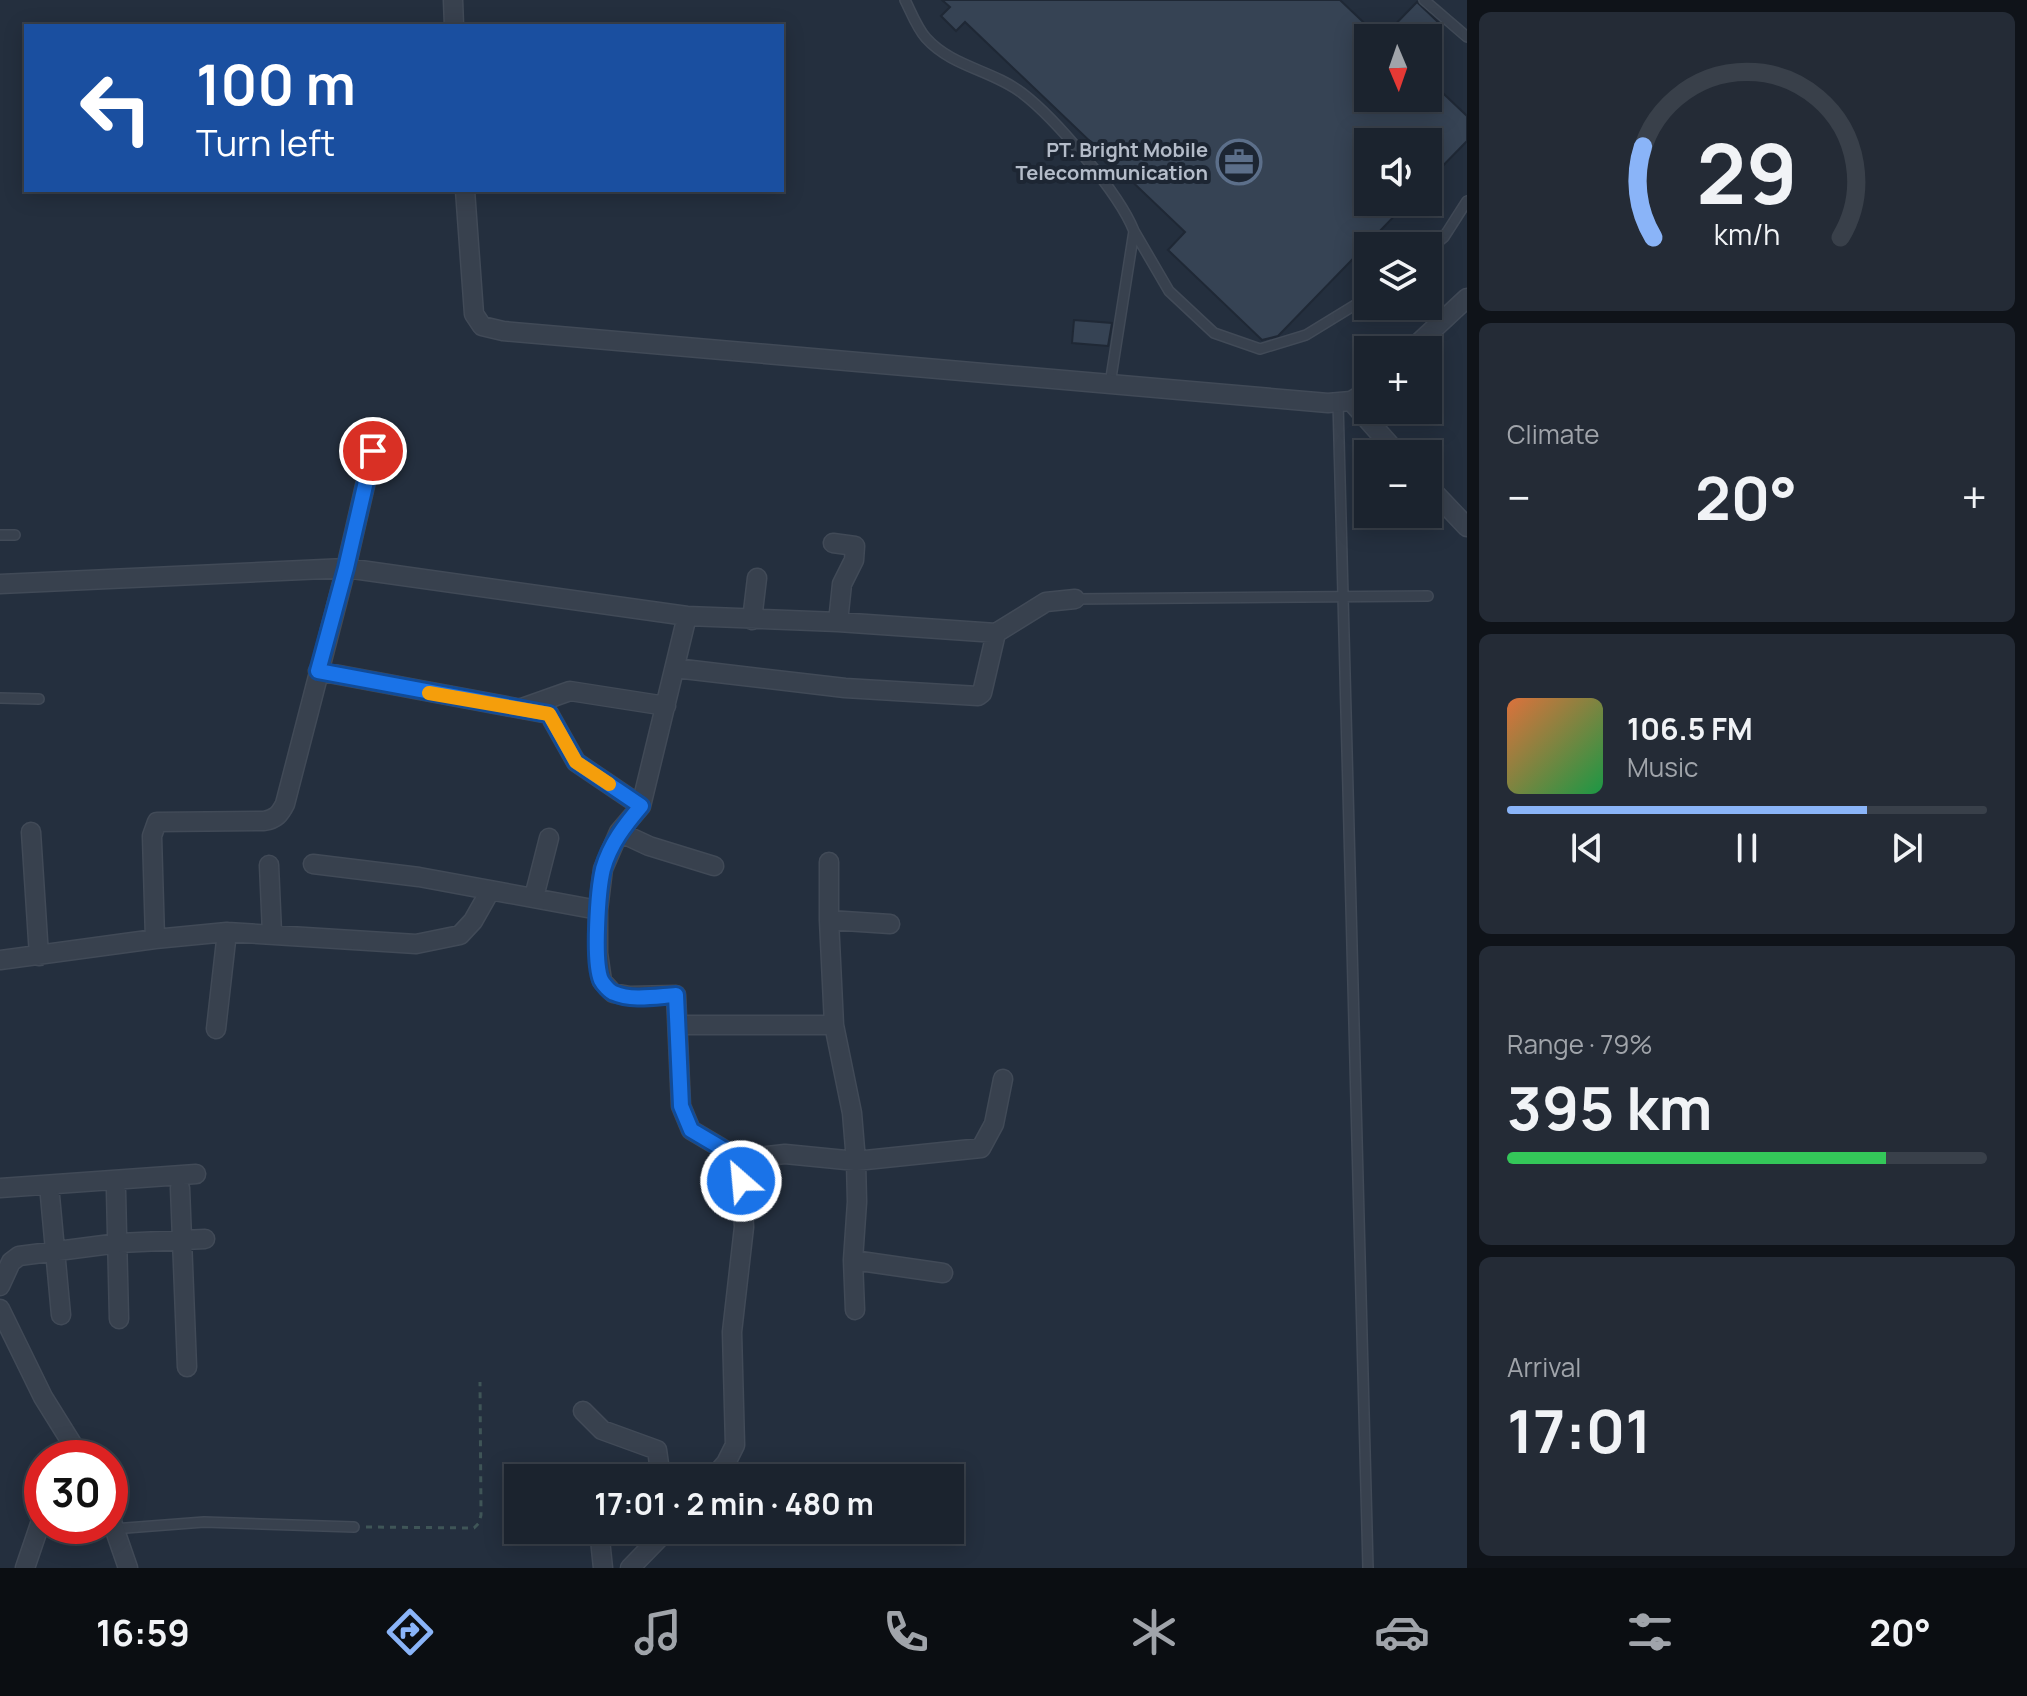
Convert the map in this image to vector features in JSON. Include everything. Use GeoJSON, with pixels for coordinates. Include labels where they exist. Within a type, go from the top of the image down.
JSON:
{"type":"FeatureCollection","features":[{"type":"Feature","properties":{"kind":"street"},"geometry":{"type":"LineString","coordinates":[[453,0],[454,24]]}},
{"type":"Feature","properties":{"kind":"street"},"geometry":{"type":"LineString","coordinates":[[465,192],[474,314],[482,326],[503,331],[1328,403],[1354,397]]}},
{"type":"Feature","properties":{"kind":"street"},"geometry":{"type":"LineString","coordinates":[[1426,336],[1467,298]]}},
{"type":"Feature","properties":{"kind":"street"},"geometry":{"type":"LineString","coordinates":[[1345,401],[1384,440]]}},
{"type":"Feature","properties":{"kind":"street"},"geometry":{"type":"LineString","coordinates":[[155,939],[152,836],[157,822],[264,821],[274,820],[281,813],[346,568],[373,451]]}},
{"type":"Feature","properties":{"kind":"street"},"geometry":{"type":"LineString","coordinates":[[1442,501],[1467,527]]}},
{"type":"Feature","properties":{"kind":"street"},"geometry":{"type":"LineString","coordinates":[[833,543],[855,546],[854,560],[842,584],[838,622]]}},
{"type":"Feature","properties":{"kind":"street"},"geometry":{"type":"LineString","coordinates":[[0,584],[346,568],[687,616],[996,633],[1046,602],[1075,599]]}},
{"type":"Feature","properties":{"kind":"street"},"geometry":{"type":"LineString","coordinates":[[752,620],[757,578]]}},
{"type":"Feature","properties":{"kind":"street"},"geometry":{"type":"LineString","coordinates":[[687,616],[641,806],[619,832],[603,869],[598,910],[598,953],[602,981],[613,993],[630,996],[676,995],[681,1106],[691,1130],[740,1159],[785,1154],[856,1161],[981,1148],[994,1124],[1003,1079]]}},
{"type":"Feature","properties":{"kind":"street"},"geometry":{"type":"LineString","coordinates":[[675,668],[845,688],[978,696],[982,693],[996,633]]}},
{"type":"Feature","properties":{"kind":"street"},"geometry":{"type":"LineString","coordinates":[[318,671],[549,714],[576,762],[641,806]]}},
{"type":"Feature","properties":{"kind":"street"},"geometry":{"type":"LineString","coordinates":[[519,709],[570,691],[666,706]]}},
{"type":"Feature","properties":{"kind":"street"},"geometry":{"type":"LineString","coordinates":[[31,832],[39,956]]}},
{"type":"Feature","properties":{"kind":"street"},"geometry":{"type":"LineString","coordinates":[[619,832],[649,846],[714,866]]}},
{"type":"Feature","properties":{"kind":"street"},"geometry":{"type":"LineString","coordinates":[[534,897],[549,838]]}},
{"type":"Feature","properties":{"kind":"street"},"geometry":{"type":"LineString","coordinates":[[829,862],[834,1025],[852,1113],[856,1161],[855,1310]]}},
{"type":"Feature","properties":{"kind":"street"},"geometry":{"type":"LineString","coordinates":[[313,864],[419,877],[598,910]]}},
{"type":"Feature","properties":{"kind":"street"},"geometry":{"type":"LineString","coordinates":[[269,865],[272,933]]}},
{"type":"Feature","properties":{"kind":"street"},"geometry":{"type":"LineString","coordinates":[[0,960],[227,932],[416,944],[460,935],[473,921],[490,891]]}},
{"type":"Feature","properties":{"kind":"street"},"geometry":{"type":"LineString","coordinates":[[829,920],[890,924]]}},
{"type":"Feature","properties":{"kind":"street"},"geometry":{"type":"LineString","coordinates":[[216,1029],[227,932]]}},
{"type":"Feature","properties":{"kind":"street"},"geometry":{"type":"LineString","coordinates":[[678,1012],[834,1025]]}},
{"type":"Feature","properties":{"kind":"street"},"geometry":{"type":"LineString","coordinates":[[725,1464],[735,1445],[732,1332],[744,1227],[740,1159]]}},
{"type":"Feature","properties":{"kind":"street"},"geometry":{"type":"LineString","coordinates":[[0,1188],[196,1174]]}},
{"type":"Feature","properties":{"kind":"street"},"geometry":{"type":"LineString","coordinates":[[180,1188],[187,1367]]}},
{"type":"Feature","properties":{"kind":"street"},"geometry":{"type":"LineString","coordinates":[[116,1191],[119,1319]]}},
{"type":"Feature","properties":{"kind":"street"},"geometry":{"type":"LineString","coordinates":[[50,1196],[61,1315]]}},
{"type":"Feature","properties":{"kind":"street"},"geometry":{"type":"LineString","coordinates":[[0,1286],[11,1262],[19,1256],[119,1243],[205,1239]]}},
{"type":"Feature","properties":{"kind":"street"},"geometry":{"type":"LineString","coordinates":[[853,1260],[943,1273]]}},
{"type":"Feature","properties":{"kind":"street"},"geometry":{"type":"LineString","coordinates":[[0,1309],[43,1397],[70,1440]]}},
{"type":"Feature","properties":{"kind":"street"},"geometry":{"type":"LineString","coordinates":[[583,1411],[602,1430],[657,1450],[659,1464]]}},
{"type":"Feature","properties":{"kind":"street"},"geometry":{"type":"LineString","coordinates":[[25,1568],[33,1544]]}},
{"type":"Feature","properties":{"kind":"street"},"geometry":{"type":"LineString","coordinates":[[119,1544],[128,1568]]}},
{"type":"Feature","properties":{"kind":"street"},"geometry":{"type":"LineString","coordinates":[[600,1544],[603,1568]]}},
{"type":"Feature","properties":{"kind":"street"},"geometry":{"type":"LineString","coordinates":[[630,1568],[653,1544]]}},
{"type":"Feature","properties":{"kind":"lane"},"geometry":{"type":"LineString","coordinates":[[905,0],[925,37],[955,61],[1004,81],[1023,93],[1053,123],[1127,212],[1134,231],[1169,291],[1214,333],[1260,349],[1306,335],[1354,306]]}},
{"type":"Feature","properties":{"kind":"lane"},"geometry":{"type":"LineString","coordinates":[[1424,0],[1467,37]]}},
{"type":"Feature","properties":{"kind":"lane"},"geometry":{"type":"LineString","coordinates":[[1442,239],[1467,201]]}},
{"type":"Feature","properties":{"kind":"lane"},"geometry":{"type":"LineString","coordinates":[[1110,384],[1134,231]]}},
{"type":"Feature","properties":{"kind":"lane"},"geometry":{"type":"LineString","coordinates":[[1345,401],[1343,597],[1368,1568]]}},
{"type":"Feature","properties":{"kind":"lane"},"geometry":{"type":"LineString","coordinates":[[0,535],[15,535]]}},
{"type":"Feature","properties":{"kind":"lane"},"geometry":{"type":"LineString","coordinates":[[1075,599],[1428,596]]}},
{"type":"Feature","properties":{"kind":"lane"},"geometry":{"type":"LineString","coordinates":[[0,698],[39,699]]}},
{"type":"Feature","properties":{"kind":"lane"},"geometry":{"type":"LineString","coordinates":[[128,1522],[354,1527]]}},
{"type":"Feature","properties":{"kind":"path"},"geometry":{"type":"LineString","coordinates":[[354,1527],[477,1526],[481,1515],[480,1382]]}},
{"type":"Feature","properties":{"kind":"building","name":"PT. Bright Mobile Telecommunication"},"geometry":{"type":"Polygon","coordinates":[[[942,0],[1340,0],[1365,24],[1354,24],[1354,112],[1442,112],[1442,92],[1467,116],[1467,141],[1442,167],[1442,128],[1354,128],[1354,216],[1394,216],[1379,232],[1354,232],[1354,258],[1278,336],[1262,340],[1168,250],[1185,232],[965,22],[956,31],[941,16],[950,7],[942,0]]]}},
{"type":"Feature","properties":{"kind":"building"},"geometry":{"type":"Polygon","coordinates":[[[1417,2],[1439,23],[1438,24],[1396,24],[1417,2]]]}},
{"type":"Feature","properties":{"kind":"building"},"geometry":{"type":"Polygon","coordinates":[[[1074,320],[1112,323],[1108,346],[1072,343],[1074,320]]]}},
{"type":"Feature","properties":{"kind":"slow traffic"},"geometry":{"type":"LineString","coordinates":[[429,693],[549,714],[576,762],[609,784]]}},
{"type":"Feature","properties":{"kind":"place","name":"PT. Bright Mobile Telecommunication"},"geometry":{"type":"Point","coordinates":[1239,162]}},
{"type":"Feature","properties":{"kind":"route"},"geometry":{"type":"LineString","coordinates":[[373,451],[318,671],[549,714],[576,762],[641,806],[619,832],[603,869],[598,910],[598,953],[602,981],[613,993],[630,996],[676,995],[681,1106],[691,1130],[740,1159],[741,1181]]}}]}
